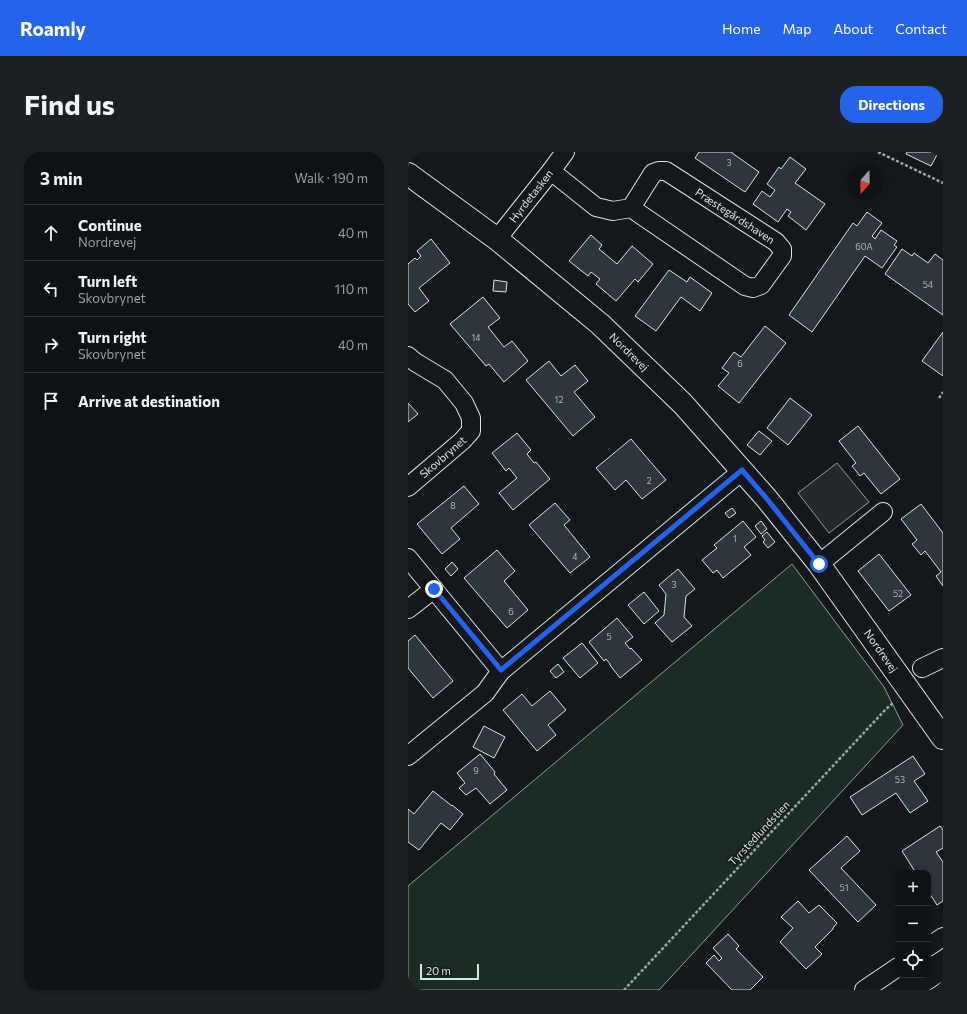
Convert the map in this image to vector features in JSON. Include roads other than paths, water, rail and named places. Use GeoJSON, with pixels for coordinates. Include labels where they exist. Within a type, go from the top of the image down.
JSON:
{"type":"FeatureCollection","features":[{"type":"Feature","properties":{"kind":"street","name":"Hyrdetasken"},"geometry":{"type":"LineString","coordinates":[[497,239],[565,152]]}},
{"type":"Feature","properties":{"kind":"street"},"geometry":{"type":"LineString","coordinates":[[551,171],[596,207],[613,211],[631,208]]}},
{"type":"Feature","properties":{"kind":"street","name":"Præstegårdshaven"},"geometry":{"type":"LineString","coordinates":[[666,171],[776,242],[782,249],[782,256],[761,285],[753,288],[745,286],[631,208],[653,173],[666,171]]}},
{"type":"Feature","properties":{"kind":"street","name":"Nordrevej"},"geometry":{"type":"LineString","coordinates":[[408,174],[497,239],[600,324],[683,404],[767,499],[819,564],[943,738]]}},
{"type":"Feature","properties":{"kind":"street","name":"Skovbrynet"},"geometry":{"type":"LineString","coordinates":[[408,356],[415,362],[445,380],[464,403],[471,418],[471,431],[408,487]]}},
{"type":"Feature","properties":{"kind":"street"},"geometry":{"type":"LineString","coordinates":[[408,756],[485,693],[501,670],[742,470]]}},
{"type":"Feature","properties":{"kind":"street"},"geometry":{"type":"LineString","coordinates":[[819,564],[883,512]]}},
{"type":"Feature","properties":{"kind":"street"},"geometry":{"type":"LineString","coordinates":[[408,558],[501,670]]}},
{"type":"Feature","properties":{"kind":"street"},"geometry":{"type":"LineString","coordinates":[[408,609],[434,589]]}},
{"type":"Feature","properties":{"kind":"street"},"geometry":{"type":"LineString","coordinates":[[922,668],[943,658]]}},
{"type":"Feature","properties":{"kind":"street"},"geometry":{"type":"LineString","coordinates":[[931,945],[943,937]]}},
{"type":"Feature","properties":{"kind":"street"},"geometry":{"type":"LineString","coordinates":[[864,990],[895,969]]}}]}
